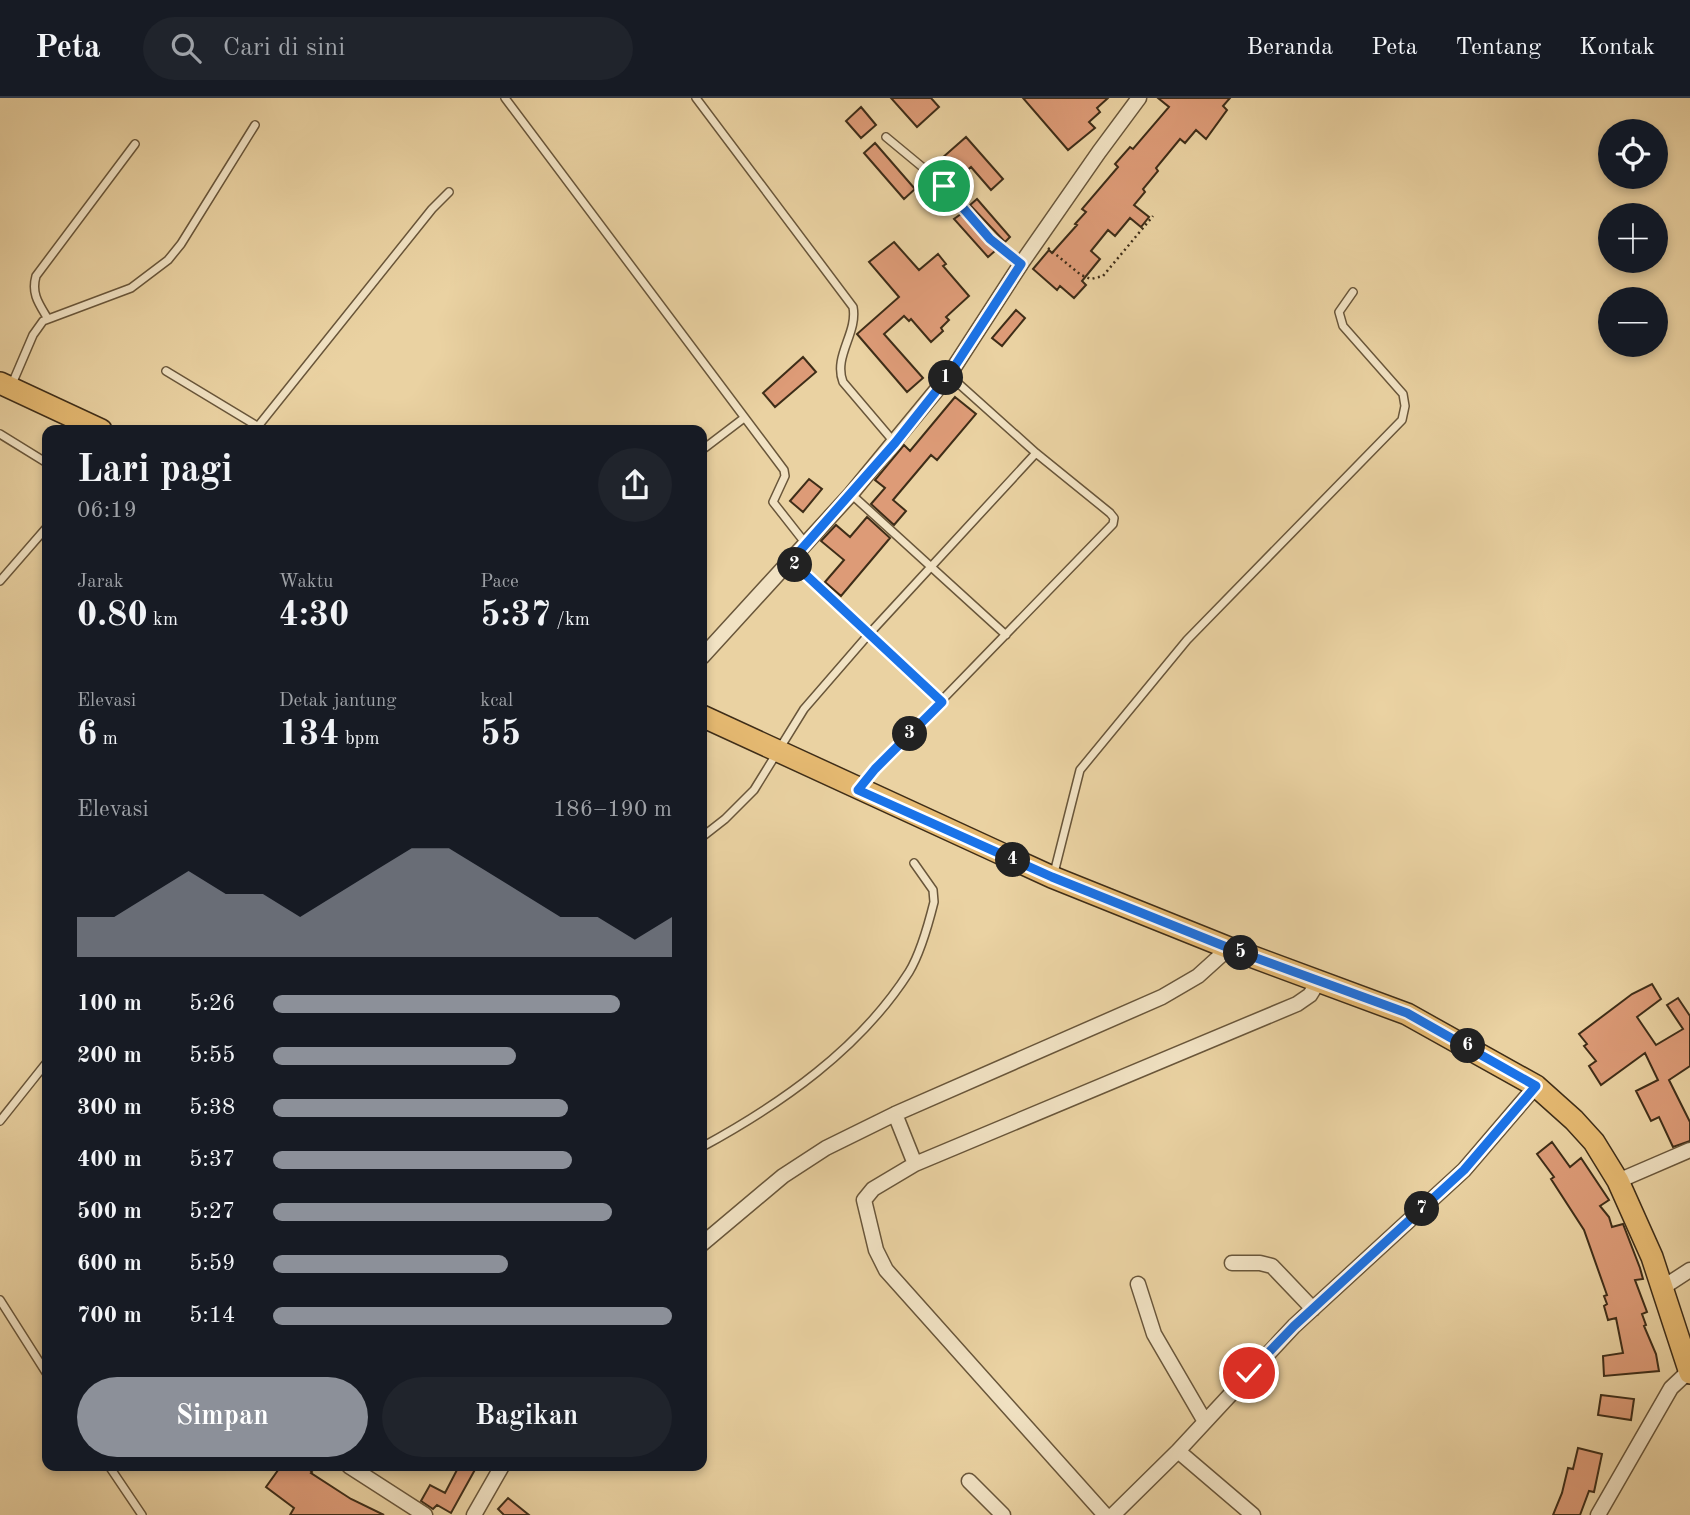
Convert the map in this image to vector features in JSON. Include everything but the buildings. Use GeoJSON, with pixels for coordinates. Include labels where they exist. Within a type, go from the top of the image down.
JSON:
{"type":"FeatureCollection","features":[{"type":"Feature","properties":{"kind":"main road"},"geometry":{"type":"LineString","coordinates":[[5,385],[90,425]]}},
{"type":"Feature","properties":{"kind":"main road"},"geometry":{"type":"LineString","coordinates":[[707,718],[1052,877],[1229,948],[1407,1013],[1536,1086],[1594,1142],[1618,1181],[1651,1257],[1690,1371]]}},
{"type":"Feature","properties":{"kind":"street"},"geometry":{"type":"LineString","coordinates":[[707,652],[851,494],[949,375],[1038,239],[1139,98]]}},
{"type":"Feature","properties":{"kind":"street"},"geometry":{"type":"LineString","coordinates":[[707,1240],[758,1195],[826,1147],[1162,997],[1198,975],[1229,948]]}},
{"type":"Feature","properties":{"kind":"street"},"geometry":{"type":"LineString","coordinates":[[1105,1515],[880,1261],[864,1200],[873,1189],[915,1164],[1297,1004],[1310,995],[1318,982]]}},
{"type":"Feature","properties":{"kind":"street"},"geometry":{"type":"LineString","coordinates":[[1113,1515],[1313,1309],[1464,1170],[1536,1086]]}},
{"type":"Feature","properties":{"kind":"street"},"geometry":{"type":"LineString","coordinates":[[895,1114],[915,1164]]}},
{"type":"Feature","properties":{"kind":"street"},"geometry":{"type":"LineString","coordinates":[[1618,1181],[1690,1150]]}},
{"type":"Feature","properties":{"kind":"street"},"geometry":{"type":"LineString","coordinates":[[1232,1263],[1272,1266],[1313,1309]]}},
{"type":"Feature","properties":{"kind":"street"},"geometry":{"type":"LineString","coordinates":[[1662,1288],[1690,1270]]}},
{"type":"Feature","properties":{"kind":"street"},"geometry":{"type":"LineString","coordinates":[[1138,1284],[1153,1334],[1204,1420]]}},
{"type":"Feature","properties":{"kind":"street"},"geometry":{"type":"LineString","coordinates":[[1598,1515],[1671,1388],[1690,1371]]}},
{"type":"Feature","properties":{"kind":"street"},"geometry":{"type":"LineString","coordinates":[[1178,1451],[1253,1515]]}},
{"type":"Feature","properties":{"kind":"street"},"geometry":{"type":"LineString","coordinates":[[357,1471],[425,1515]]}},
{"type":"Feature","properties":{"kind":"street"},"geometry":{"type":"LineString","coordinates":[[474,1515],[499,1471]]}},
{"type":"Feature","properties":{"kind":"street"},"geometry":{"type":"LineString","coordinates":[[970,1481],[1003,1515]]}},
{"type":"Feature","properties":{"kind":"lane"},"geometry":{"type":"LineString","coordinates":[[505,98],[784,470],[785,476],[773,502],[806,544]]}},
{"type":"Feature","properties":{"kind":"lane"},"geometry":{"type":"LineString","coordinates":[[696,98],[853,307],[855,315],[839,372],[843,382],[895,443]]}},
{"type":"Feature","properties":{"kind":"lane"},"geometry":{"type":"LineString","coordinates":[[5,385],[43,321],[108,299],[131,288],[168,260],[181,244],[255,125]]}},
{"type":"Feature","properties":{"kind":"lane"},"geometry":{"type":"LineString","coordinates":[[886,137],[944,186],[990,239],[1021,264]]}},
{"type":"Feature","properties":{"kind":"lane"},"geometry":{"type":"LineString","coordinates":[[48,319],[35,296],[33,288],[36,276],[135,144]]}},
{"type":"Feature","properties":{"kind":"lane"},"geometry":{"type":"LineString","coordinates":[[258,425],[432,209],[449,192]]}},
{"type":"Feature","properties":{"kind":"lane"},"geometry":{"type":"LineString","coordinates":[[1052,877],[1080,770],[1187,640],[1402,420],[1405,406],[1403,394],[1343,326],[1339,312],[1353,292]]}},
{"type":"Feature","properties":{"kind":"lane"},"geometry":{"type":"LineString","coordinates":[[166,370],[251,425]]}},
{"type":"Feature","properties":{"kind":"lane"},"geometry":{"type":"LineString","coordinates":[[858,790],[875,769],[1113,524],[1114,518],[1110,513],[1036,453],[949,375]]}},
{"type":"Feature","properties":{"kind":"lane"},"geometry":{"type":"LineString","coordinates":[[707,446],[744,418]]}},
{"type":"Feature","properties":{"kind":"lane"},"geometry":{"type":"LineString","coordinates":[[0,434],[42,460]]}},
{"type":"Feature","properties":{"kind":"lane"},"geometry":{"type":"LineString","coordinates":[[707,833],[726,819],[754,790],[804,709],[869,634],[1036,453]]}},
{"type":"Feature","properties":{"kind":"lane"},"geometry":{"type":"LineString","coordinates":[[851,494],[1006,635]]}},
{"type":"Feature","properties":{"kind":"lane"},"geometry":{"type":"LineString","coordinates":[[0,581],[42,541]]}},
{"type":"Feature","properties":{"kind":"lane"},"geometry":{"type":"LineString","coordinates":[[791,561],[942,702]]}},
{"type":"Feature","properties":{"kind":"lane"},"geometry":{"type":"LineString","coordinates":[[707,1144],[798,1088],[864,1030],[910,971],[934,902],[933,890],[914,863]]}},
{"type":"Feature","properties":{"kind":"lane"},"geometry":{"type":"LineString","coordinates":[[0,1121],[42,1068]]}},
{"type":"Feature","properties":{"kind":"lane"},"geometry":{"type":"LineString","coordinates":[[0,1300],[42,1366]]}},
{"type":"Feature","properties":{"kind":"lane"},"geometry":{"type":"LineString","coordinates":[[112,1471],[142,1515]]}},
{"type":"Feature","properties":{"kind":"path"},"geometry":{"type":"LineString","coordinates":[[1038,239],[1081,275],[1091,279],[1103,276],[1153,216]]}},
{"type":"Feature","properties":{"kind":"route"},"geometry":{"type":"LineString","coordinates":[[944,186],[959,200],[990,239],[1021,264],[949,375],[895,443],[791,561],[942,702],[875,769],[858,790],[1052,877],[1229,948],[1407,1013],[1536,1086],[1464,1170],[1294,1326],[1249,1373]]}}]}
